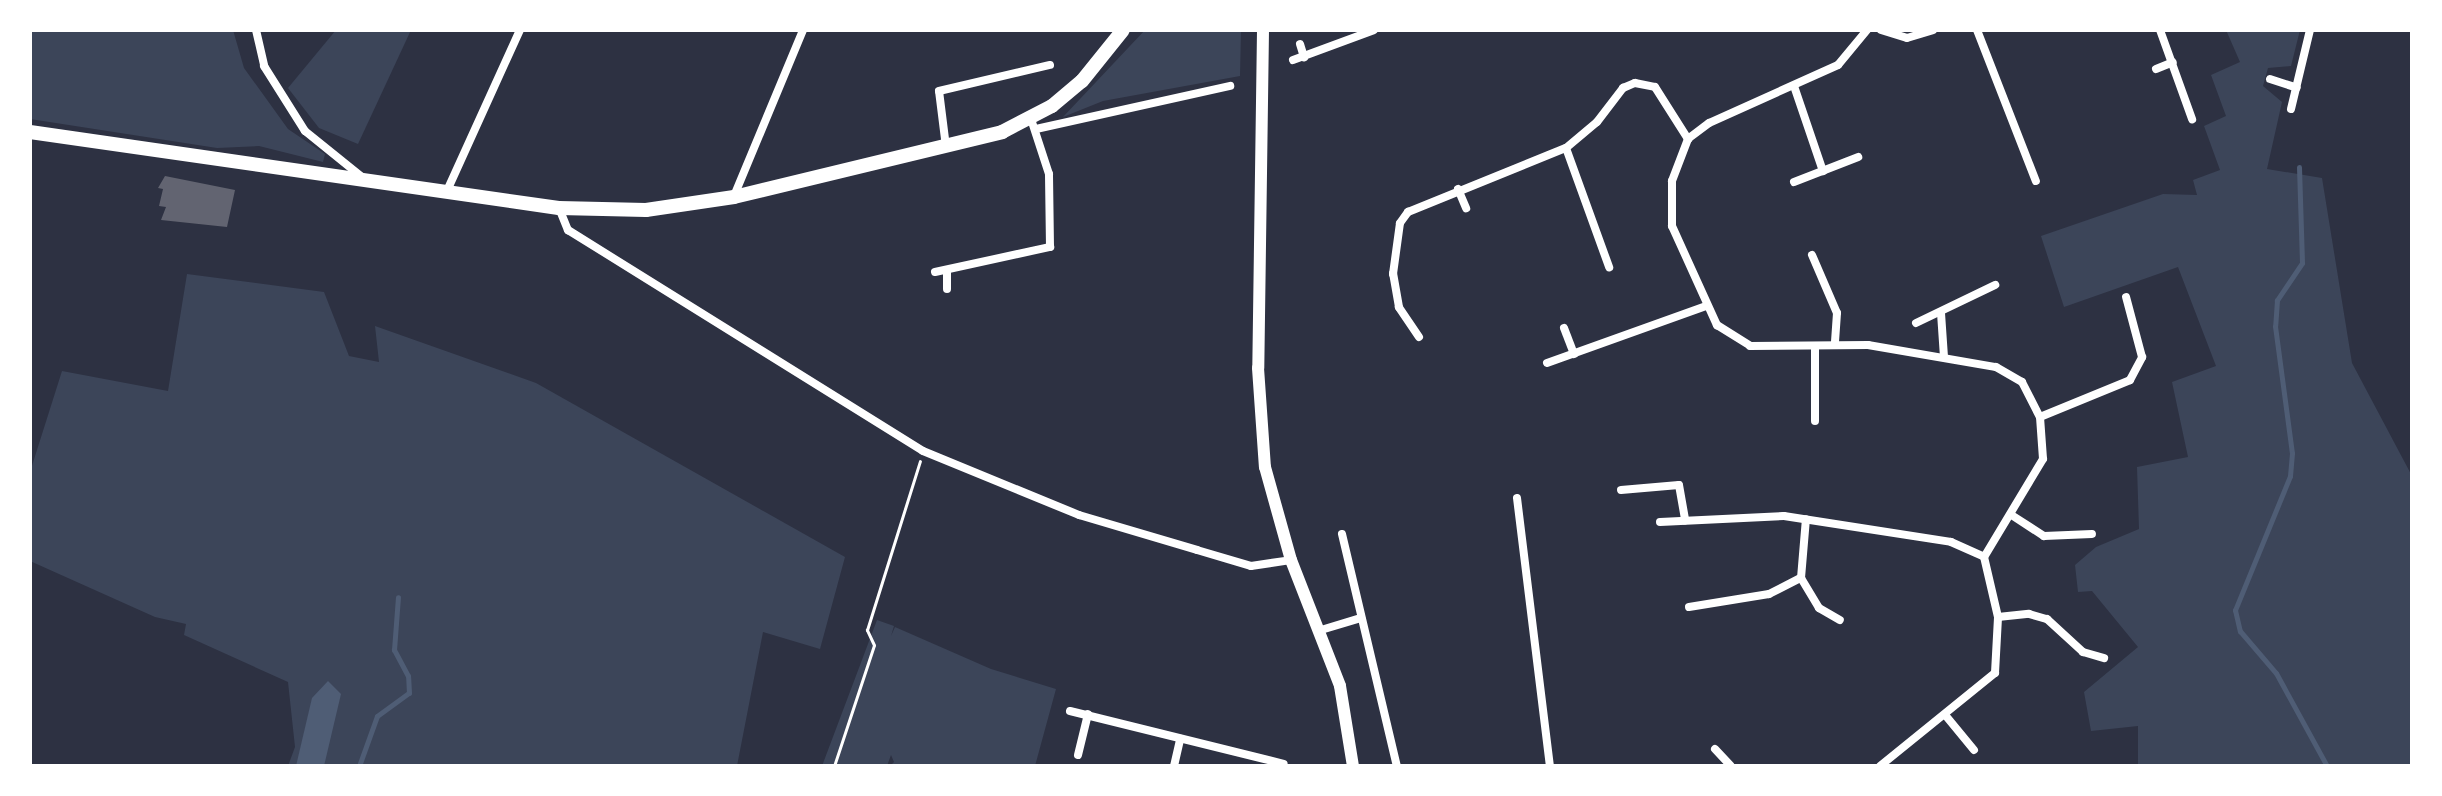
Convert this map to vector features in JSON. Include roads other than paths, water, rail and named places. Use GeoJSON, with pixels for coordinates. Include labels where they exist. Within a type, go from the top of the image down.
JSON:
{"type":"FeatureCollection","features":[{"type":"Feature","properties":{"kind":"main road"},"geometry":{"type":"LineString","coordinates":[[30,132],[363,177],[446,194],[559,208],[646,210],[734,197],[946,148],[1034,124],[1082,81],[1123,30]]}},
{"type":"Feature","properties":{"kind":"main road"},"geometry":{"type":"LineString","coordinates":[[1263,30],[1259,412],[1265,467],[1291,560],[1321,630],[1340,686],[1353,766]]}},
{"type":"Feature","properties":{"kind":"street"},"geometry":{"type":"LineString","coordinates":[[256,30],[264,66],[305,131],[363,177]]}},
{"type":"Feature","properties":{"kind":"street"},"geometry":{"type":"LineString","coordinates":[[446,194],[520,30]]}},
{"type":"Feature","properties":{"kind":"street"},"geometry":{"type":"LineString","coordinates":[[734,197],[803,30]]}},
{"type":"Feature","properties":{"kind":"street"},"geometry":{"type":"LineString","coordinates":[[1293,60],[1374,30]]}},
{"type":"Feature","properties":{"kind":"street"},"geometry":{"type":"LineString","coordinates":[[1867,30],[1838,65],[1709,123],[1688,139],[1678,158],[1669,204],[1678,246],[1706,306],[1717,325],[1750,346],[1835,345],[1944,357],[1996,367],[2022,382],[2040,417],[2043,459],[2013,516],[1984,557],[1998,617],[1995,673],[1946,716],[1880,766]]}},
{"type":"Feature","properties":{"kind":"street"},"geometry":{"type":"LineString","coordinates":[[1881,30],[1907,38],[1933,30]]}},
{"type":"Feature","properties":{"kind":"street"},"geometry":{"type":"LineString","coordinates":[[1977,30],[2036,181]]}},
{"type":"Feature","properties":{"kind":"street"},"geometry":{"type":"LineString","coordinates":[[2160,30],[2192,119]]}},
{"type":"Feature","properties":{"kind":"street"},"geometry":{"type":"LineString","coordinates":[[2291,109],[2310,30]]}},
{"type":"Feature","properties":{"kind":"street"},"geometry":{"type":"LineString","coordinates":[[1300,44],[1304,57]]}},
{"type":"Feature","properties":{"kind":"street"},"geometry":{"type":"LineString","coordinates":[[2156,69],[2173,62]]}},
{"type":"Feature","properties":{"kind":"street"},"geometry":{"type":"LineString","coordinates":[[946,148],[939,91],[1050,65]]}},
{"type":"Feature","properties":{"kind":"street"},"geometry":{"type":"LineString","coordinates":[[2270,79],[2297,88]]}},
{"type":"Feature","properties":{"kind":"street"},"geometry":{"type":"LineString","coordinates":[[1419,337],[1399,307],[1393,274],[1400,223],[1420,203],[1566,148],[1597,122],[1623,88],[1635,83],[1655,87],[1688,139]]}},
{"type":"Feature","properties":{"kind":"street"},"geometry":{"type":"LineString","coordinates":[[935,272],[1050,247],[1049,174],[1034,124],[1230,86]]}},
{"type":"Feature","properties":{"kind":"street"},"geometry":{"type":"LineString","coordinates":[[1794,86],[1823,171]]}},
{"type":"Feature","properties":{"kind":"street"},"geometry":{"type":"LineString","coordinates":[[1566,148],[1609,267]]}},
{"type":"Feature","properties":{"kind":"street"},"geometry":{"type":"LineString","coordinates":[[1794,182],[1858,157]]}},
{"type":"Feature","properties":{"kind":"street"},"geometry":{"type":"LineString","coordinates":[[1458,189],[1466,208]]}},
{"type":"Feature","properties":{"kind":"street"},"geometry":{"type":"LineString","coordinates":[[559,208],[568,230],[923,451],[1079,515],[1208,554],[1251,566],[1291,560]]}},
{"type":"Feature","properties":{"kind":"street"},"geometry":{"type":"LineString","coordinates":[[1812,255],[1837,313],[1835,345]]}},
{"type":"Feature","properties":{"kind":"street"},"geometry":{"type":"LineString","coordinates":[[947,271],[947,289]]}},
{"type":"Feature","properties":{"kind":"street"},"geometry":{"type":"LineString","coordinates":[[1916,323],[1995,285]]}},
{"type":"Feature","properties":{"kind":"street"},"geometry":{"type":"LineString","coordinates":[[2040,417],[2130,380],[2142,347],[2126,297]]}},
{"type":"Feature","properties":{"kind":"street"},"geometry":{"type":"LineString","coordinates":[[1547,363],[1706,306]]}},
{"type":"Feature","properties":{"kind":"street"},"geometry":{"type":"LineString","coordinates":[[1941,313],[1944,357]]}},
{"type":"Feature","properties":{"kind":"street"},"geometry":{"type":"LineString","coordinates":[[1564,328],[1574,354]]}},
{"type":"Feature","properties":{"kind":"street"},"geometry":{"type":"LineString","coordinates":[[1815,346],[1815,421]]}},
{"type":"Feature","properties":{"kind":"street"},"geometry":{"type":"LineString","coordinates":[[1621,490],[1679,485],[1685,520]]}},
{"type":"Feature","properties":{"kind":"street"},"geometry":{"type":"LineString","coordinates":[[1517,498],[1550,766]]}},
{"type":"Feature","properties":{"kind":"street"},"geometry":{"type":"LineString","coordinates":[[2013,516],[2044,536],[2092,534]]}},
{"type":"Feature","properties":{"kind":"street"},"geometry":{"type":"LineString","coordinates":[[1660,522],[1806,519],[1951,542],[1984,557]]}},
{"type":"Feature","properties":{"kind":"street"},"geometry":{"type":"LineString","coordinates":[[1806,519],[1801,578],[1819,608],[1840,620]]}},
{"type":"Feature","properties":{"kind":"street"},"geometry":{"type":"LineString","coordinates":[[1342,534],[1397,766]]}},
{"type":"Feature","properties":{"kind":"street"},"geometry":{"type":"LineString","coordinates":[[1689,607],[1769,594],[1801,578]]}},
{"type":"Feature","properties":{"kind":"street"},"geometry":{"type":"LineString","coordinates":[[1998,617],[2029,614],[2047,619],[2083,652],[2104,658]]}},
{"type":"Feature","properties":{"kind":"street"},"geometry":{"type":"LineString","coordinates":[[1321,630],[1361,618]]}},
{"type":"Feature","properties":{"kind":"street"},"geometry":{"type":"LineString","coordinates":[[1070,711],[1255,762],[1284,764]]}},
{"type":"Feature","properties":{"kind":"street"},"geometry":{"type":"LineString","coordinates":[[1078,755],[1088,714]]}},
{"type":"Feature","properties":{"kind":"street"},"geometry":{"type":"LineString","coordinates":[[1946,716],[1974,750]]}},
{"type":"Feature","properties":{"kind":"street"},"geometry":{"type":"LineString","coordinates":[[1174,766],[1180,739]]}},
{"type":"Feature","properties":{"kind":"street"},"geometry":{"type":"LineString","coordinates":[[1715,749],[1731,766]]}},
{"type":"Feature","properties":{"kind":"waterway"},"geometry":{"type":"LineString","coordinates":[[2299,167],[2302,263],[2277,300],[2275,326],[2292,453],[2290,476],[2235,610],[2240,631],[2276,673],[2327,766]]}},
{"type":"Feature","properties":{"kind":"waterway"},"geometry":{"type":"LineString","coordinates":[[359,766],[377,716],[409,693],[408,676],[394,650],[398,597]]}}]}
